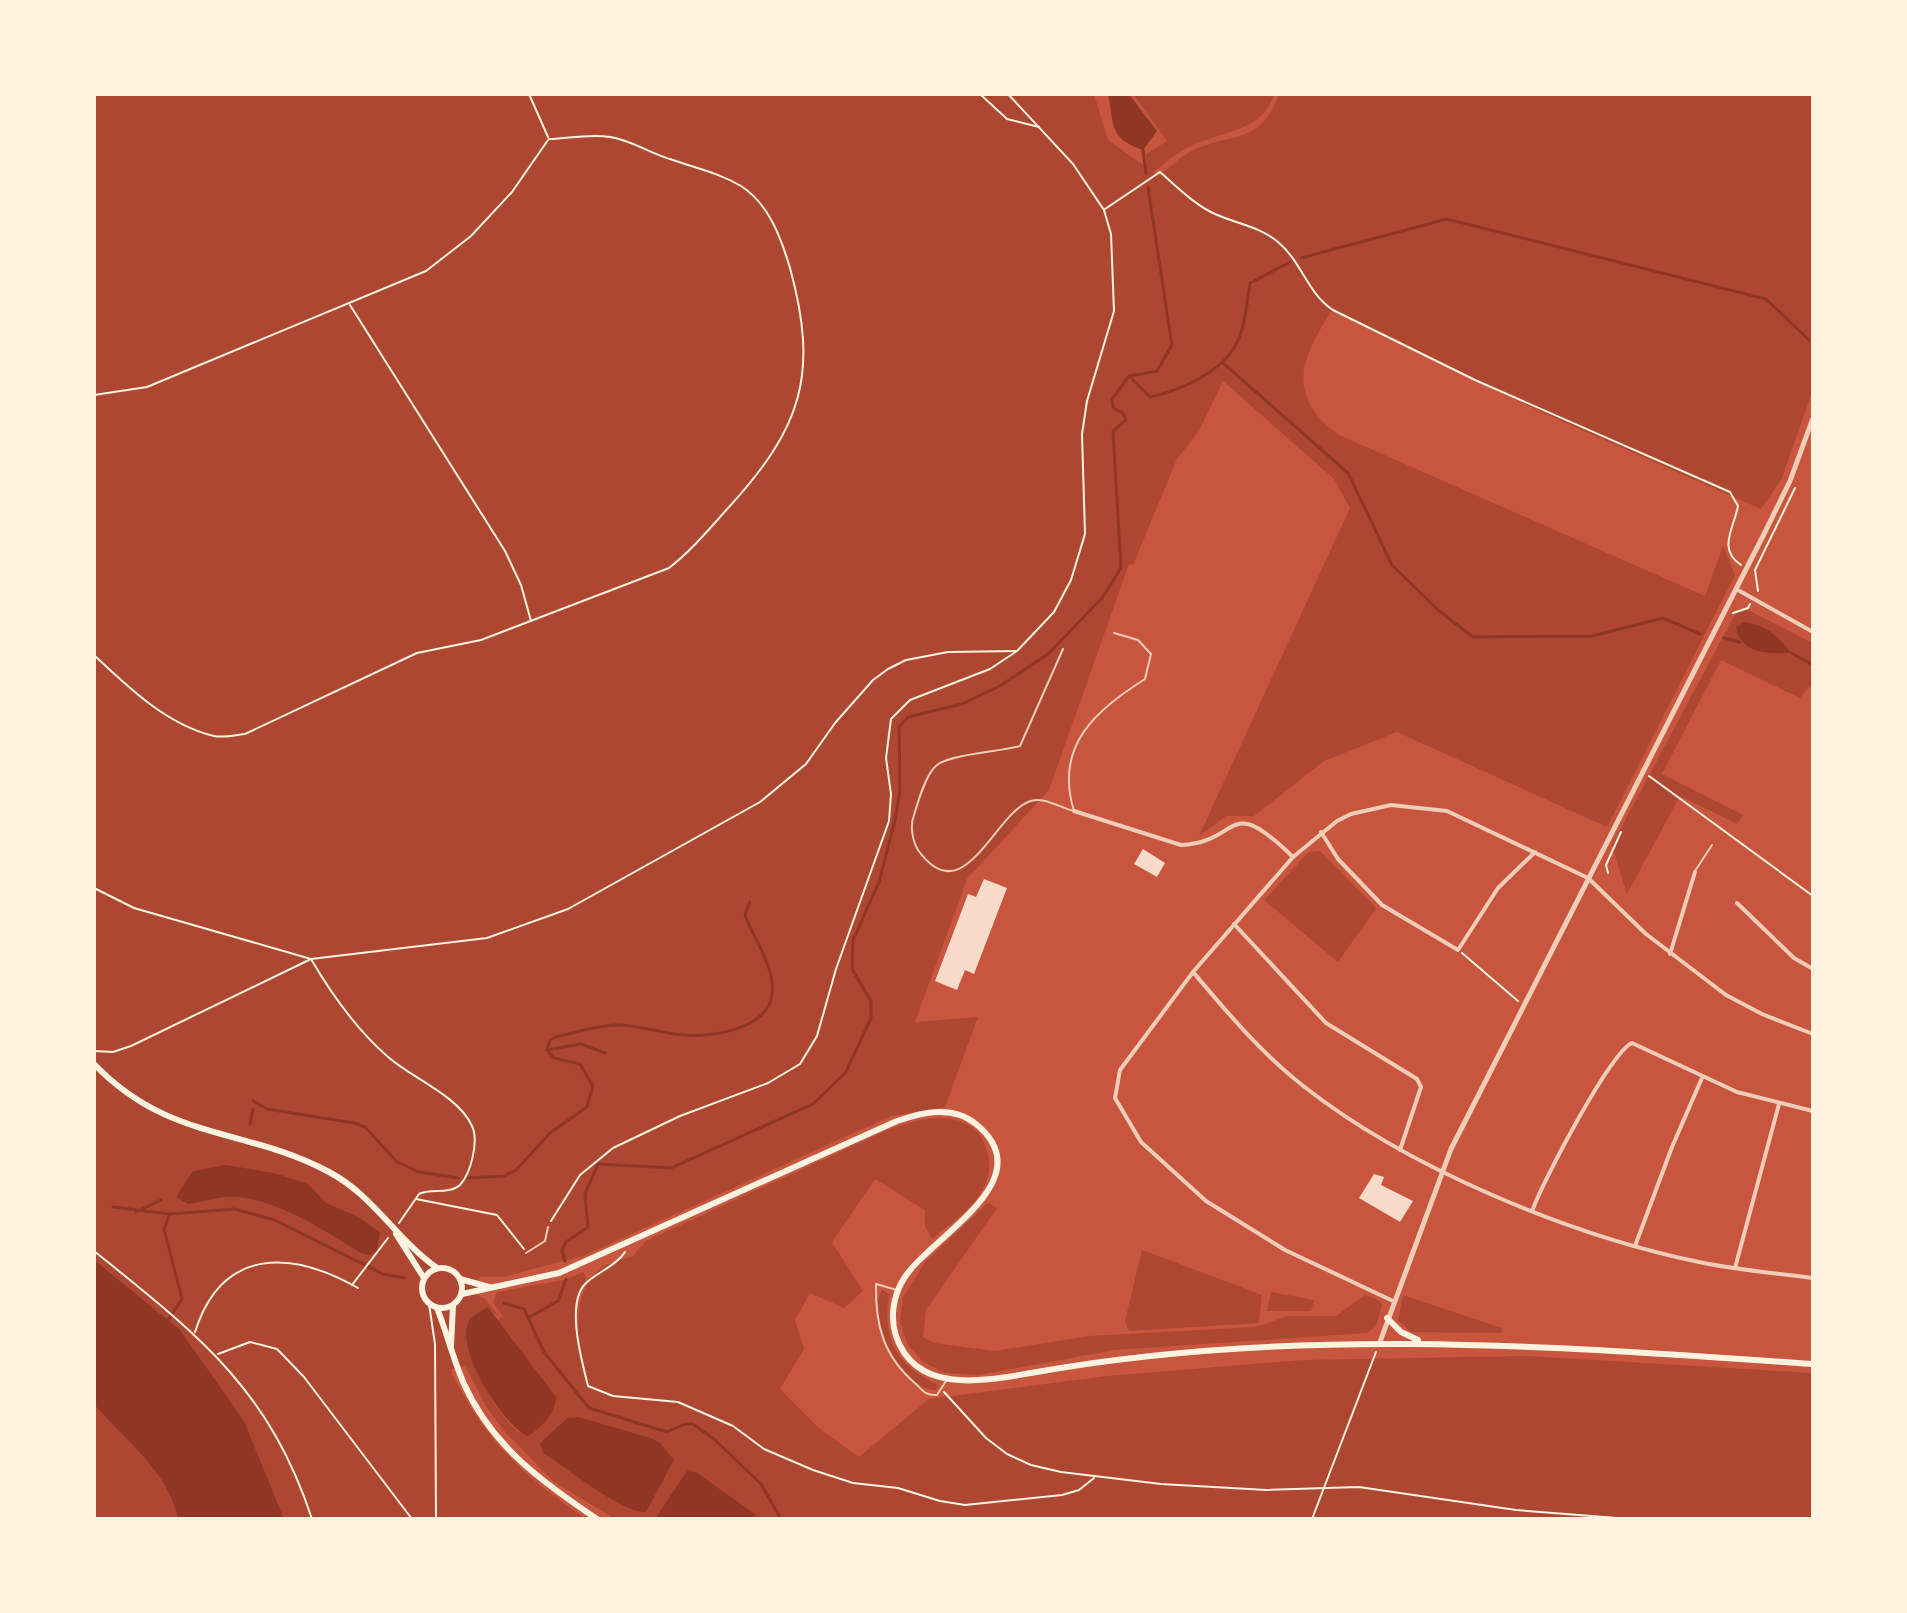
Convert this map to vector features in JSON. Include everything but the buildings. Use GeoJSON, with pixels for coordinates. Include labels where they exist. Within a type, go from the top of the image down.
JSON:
{"type":"FeatureCollection","features":[{"type":"Feature","properties":{"kind":"main road"},"geometry":{"type":"LineString","coordinates":[[94,1064],[124,1091],[167,1117],[327,1171],[364,1195],[437,1268],[450,1269],[460,1279],[489,1287]]}},
{"type":"Feature","properties":{"kind":"main road"},"geometry":{"type":"LineString","coordinates":[[451,1346],[453,1305],[462,1294],[559,1273],[897,1121],[929,1112],[961,1115],[982,1129],[994,1148],[996,1170],[992,1184],[973,1212],[915,1264],[898,1290],[893,1316],[899,1342],[919,1367],[947,1380],[989,1381],[1139,1357],[1380,1342],[1538,1345],[1813,1364]]}},
{"type":"Feature","properties":{"kind":"main road"},"geometry":{"type":"LineString","coordinates":[[387,1220],[424,1278],[422,1290],[429,1304],[437,1308],[453,1305]]}},
{"type":"Feature","properties":{"kind":"main road"},"geometry":{"type":"LineString","coordinates":[[424,1278],[437,1268]]}},
{"type":"Feature","properties":{"kind":"main road"},"geometry":{"type":"LineString","coordinates":[[460,1279],[462,1294]]}},
{"type":"Feature","properties":{"kind":"main road"},"geometry":{"type":"LineString","coordinates":[[437,1308],[472,1399],[499,1440],[540,1480],[597,1519]]}},
{"type":"Feature","properties":{"kind":"main road"},"geometry":{"type":"LineString","coordinates":[[1387,1318],[1401,1332],[1421,1342]]}},
{"type":"Feature","properties":{"kind":"street"},"geometry":{"type":"LineString","coordinates":[[1380,1342],[1440,1173],[1790,481],[1813,418]]}},
{"type":"Feature","properties":{"kind":"street"},"geometry":{"type":"LineString","coordinates":[[1736,589],[1813,632]]}},
{"type":"Feature","properties":{"kind":"street"},"geometry":{"type":"LineString","coordinates":[[1393,1301],[1244,1227],[1167,1170],[1129,1127],[1115,1098],[1120,1070],[1193,972],[1293,857],[1321,832],[1351,814],[1370,808],[1418,806],[1447,811],[1588,878],[1670,954],[1726,995],[1762,1014],[1813,1034]]}},
{"type":"Feature","properties":{"kind":"street"},"geometry":{"type":"LineString","coordinates":[[1074,811],[1181,845],[1195,844],[1244,822],[1268,833],[1293,857]]}},
{"type":"Feature","properties":{"kind":"street"},"geometry":{"type":"LineString","coordinates":[[1321,832],[1338,859],[1382,905],[1458,950],[1498,888],[1535,851]]}},
{"type":"Feature","properties":{"kind":"street"},"geometry":{"type":"LineString","coordinates":[[1670,954],[1695,872]]}},
{"type":"Feature","properties":{"kind":"street"},"geometry":{"type":"LineString","coordinates":[[1737,903],[1794,958],[1813,969]]}},
{"type":"Feature","properties":{"kind":"street"},"geometry":{"type":"LineString","coordinates":[[1234,924],[1326,1023],[1417,1079],[1421,1087],[1400,1150]]}},
{"type":"Feature","properties":{"kind":"street"},"geometry":{"type":"LineString","coordinates":[[1193,972],[1270,1057],[1302,1085],[1440,1173],[1635,1246],[1735,1268],[1813,1278]]}},
{"type":"Feature","properties":{"kind":"street"},"geometry":{"type":"LineString","coordinates":[[1533,1210],[1606,1071],[1623,1047],[1632,1043],[1702,1078],[1779,1104],[1813,1111]]}},
{"type":"Feature","properties":{"kind":"street"},"geometry":{"type":"LineString","coordinates":[[1635,1246],[1702,1078]]}},
{"type":"Feature","properties":{"kind":"street"},"geometry":{"type":"LineString","coordinates":[[1735,1268],[1779,1104]]}},
{"type":"Feature","properties":{"kind":"lane"},"geometry":{"type":"LineString","coordinates":[[1074,811],[1067,787],[1068,769],[1079,739],[1090,722],[1145,679],[1150,669],[1151,654],[1143,644],[1114,633]]}},
{"type":"Feature","properties":{"kind":"lane"},"geometry":{"type":"LineString","coordinates":[[1063,649],[1020,746],[935,766],[912,818],[913,836],[926,860],[939,869],[960,869],[979,856],[994,834],[1027,802],[1040,799],[1074,811]]}},
{"type":"Feature","properties":{"kind":"lane"},"geometry":{"type":"LineString","coordinates":[[1695,872],[1712,845]]}},
{"type":"Feature","properties":{"kind":"lane"},"geometry":{"type":"LineString","coordinates":[[526,1253],[545,1241],[548,1227]]}},
{"type":"Feature","properties":{"kind":"lane"},"geometry":{"type":"LineString","coordinates":[[898,1290],[876,1284],[880,1337],[890,1356],[903,1375],[927,1395],[937,1395],[947,1380]]}},
{"type":"Feature","properties":{"kind":"path"},"geometry":{"type":"LineString","coordinates":[[529,94],[549,139]]}},
{"type":"Feature","properties":{"kind":"path"},"geometry":{"type":"LineString","coordinates":[[980,94],[1007,119],[1029,127],[1040,126]]}},
{"type":"Feature","properties":{"kind":"path"},"geometry":{"type":"LineString","coordinates":[[548,1227],[567,1190],[613,1148],[680,1116],[768,1083],[800,1064],[817,1036],[836,969],[889,821],[886,758],[891,719],[910,700],[978,675],[1017,651],[1054,612],[1071,580],[1085,534],[1082,434],[1087,401],[1114,311],[1111,234],[1104,210],[1073,164],[1008,94]]}},
{"type":"Feature","properties":{"kind":"path"},"geometry":{"type":"LineString","coordinates":[[94,655],[155,707],[216,736],[245,734],[417,653],[481,640],[646,580],[687,554],[766,467],[791,418],[805,359],[804,329],[786,256],[767,210],[748,192],[714,173],[650,153],[619,138],[549,139]]}},
{"type":"Feature","properties":{"kind":"path"},"geometry":{"type":"LineString","coordinates":[[94,395],[147,387],[426,271],[471,236],[512,192],[549,139]]}},
{"type":"Feature","properties":{"kind":"path"},"geometry":{"type":"LineString","coordinates":[[1104,210],[1160,172],[1206,209],[1261,230],[1276,240],[1293,257],[1315,296],[1333,310],[1475,380],[1730,492],[1738,506],[1727,545],[1733,559],[1741,565]]}},
{"type":"Feature","properties":{"kind":"path"},"geometry":{"type":"LineString","coordinates":[[349,304],[505,551],[521,585],[531,622]]}},
{"type":"Feature","properties":{"kind":"path"},"geometry":{"type":"LineString","coordinates":[[1732,613],[1748,608],[1759,589],[1755,570]]}},
{"type":"Feature","properties":{"kind":"path"},"geometry":{"type":"LineString","coordinates":[[94,1051],[113,1052],[131,1046],[311,959],[487,938],[568,909],[760,802],[806,764],[845,712],[873,680],[888,669],[906,660],[948,652],[1017,651]]}},
{"type":"Feature","properties":{"kind":"path"},"geometry":{"type":"LineString","coordinates":[[1643,772],[1813,896]]}},
{"type":"Feature","properties":{"kind":"path"},"geometry":{"type":"LineString","coordinates":[[1608,873],[1606,865],[1622,830]]}},
{"type":"Feature","properties":{"kind":"path"},"geometry":{"type":"LineString","coordinates":[[94,888],[134,908],[311,959],[337,1002],[387,1056],[450,1101],[471,1124],[474,1150],[462,1182],[449,1190],[426,1191],[415,1199],[352,1285]]}},
{"type":"Feature","properties":{"kind":"path"},"geometry":{"type":"LineString","coordinates":[[1458,950],[1519,1002]]}},
{"type":"Feature","properties":{"kind":"path"},"geometry":{"type":"LineString","coordinates":[[415,1199],[497,1215],[526,1253]]}},
{"type":"Feature","properties":{"kind":"path"},"geometry":{"type":"LineString","coordinates":[[628,1244],[624,1256],[596,1274],[578,1294],[578,1344],[588,1386],[593,1390],[678,1402],[733,1426],[764,1449],[813,1470],[853,1483],[898,1488],[940,1501],[965,1505],[1062,1495],[1079,1490],[1095,1477]]}},
{"type":"Feature","properties":{"kind":"path"},"geometry":{"type":"LineString","coordinates":[[94,1251],[195,1333],[248,1391],[280,1440],[312,1519]]}},
{"type":"Feature","properties":{"kind":"path"},"geometry":{"type":"LineString","coordinates":[[195,1333],[201,1314],[219,1286],[229,1276],[257,1262],[286,1263],[358,1288]]}},
{"type":"Feature","properties":{"kind":"path"},"geometry":{"type":"LineString","coordinates":[[429,1304],[435,1358],[436,1519]]}},
{"type":"Feature","properties":{"kind":"path"},"geometry":{"type":"LineString","coordinates":[[217,1355],[250,1342],[277,1349],[304,1377],[412,1519]]}},
{"type":"Feature","properties":{"kind":"path"},"geometry":{"type":"LineString","coordinates":[[1312,1519],[1380,1342]]}},
{"type":"Feature","properties":{"kind":"path"},"geometry":{"type":"LineString","coordinates":[[942,1389],[949,1402],[1007,1454],[1031,1465],[1095,1477],[1266,1490],[1327,1486],[1516,1510],[1630,1519]]}},
{"type":"Feature","properties":{"kind":"shaded area"},"geometry":{"type":"Polygon","coordinates":[[[94,94],[1094,94],[1108,140],[1146,167],[1146,154],[1167,141],[1133,94],[1274,94],[1269,107],[1260,117],[1237,130],[1185,149],[1154,172],[1157,176],[1188,153],[1252,131],[1271,111],[1279,94],[1813,94],[1813,389],[1782,478],[1761,509],[1546,414],[1332,310],[1306,361],[1305,391],[1311,405],[1339,435],[1705,596],[1723,546],[1735,575],[1607,827],[1397,732],[1324,761],[1254,816],[1226,816],[1199,836],[1350,508],[1334,479],[1223,381],[1199,431],[1177,459],[1133,565],[1129,564],[1049,790],[967,879],[915,1022],[978,1017],[945,1107],[891,1116],[585,1255],[504,1277],[479,1277],[478,1296],[485,1299],[500,1318],[488,1308],[472,1317],[475,1351],[488,1393],[518,1432],[536,1431],[556,1406],[557,1398],[498,1320],[503,1316],[493,1303],[497,1292],[564,1280],[584,1272],[586,1281],[578,1295],[576,1311],[579,1343],[579,1312],[586,1286],[603,1268],[632,1257],[646,1241],[881,1133],[925,1120],[956,1120],[980,1136],[988,1156],[988,1178],[974,1202],[932,1239],[925,1226],[925,1210],[875,1179],[832,1242],[863,1291],[844,1308],[810,1293],[795,1320],[804,1349],[780,1389],[820,1429],[859,1457],[929,1399],[1107,1376],[1304,1360],[1527,1356],[1813,1373],[1813,1519],[756,1519],[755,1514],[696,1472],[688,1471],[655,1519],[615,1519],[554,1482],[504,1431],[487,1408],[465,1366],[450,1370],[492,1437],[524,1471],[586,1519],[94,1519],[94,94]],[[579,1417],[567,1418],[540,1443],[544,1453],[594,1488],[623,1505],[646,1511],[673,1460],[651,1438],[579,1417]]]}},
{"type":"Feature","properties":{"kind":"shaded area"},"geometry":{"type":"Polygon","coordinates":[[[1108,94],[1129,94],[1157,131],[1143,150],[1118,135],[1108,94]]]}},
{"type":"Feature","properties":{"kind":"shaded area"},"geometry":{"type":"Polygon","coordinates":[[[1744,608],[1813,643],[1813,688],[1809,687],[1800,698],[1721,660],[1662,774],[1743,815],[1737,824],[1680,796],[1627,894],[1612,845],[1734,616],[1744,608]]]}},
{"type":"Feature","properties":{"kind":"shaded area"},"geometry":{"type":"Polygon","coordinates":[[[1745,622],[1771,632],[1791,653],[1764,652],[1749,647],[1736,627],[1745,622]]]}},
{"type":"Feature","properties":{"kind":"shaded area"},"geometry":{"type":"Polygon","coordinates":[[[1320,851],[1376,908],[1338,962],[1264,900],[1309,852],[1320,851]]]}},
{"type":"Feature","properties":{"kind":"shaded area"},"geometry":{"type":"Polygon","coordinates":[[[226,1165],[274,1173],[308,1184],[326,1203],[359,1217],[380,1233],[377,1250],[369,1255],[361,1253],[302,1218],[269,1204],[225,1197],[188,1204],[176,1197],[193,1171],[226,1165]]]}},
{"type":"Feature","properties":{"kind":"shaded area"},"geometry":{"type":"Polygon","coordinates":[[[988,1203],[997,1208],[926,1310],[923,1337],[934,1343],[995,1351],[1089,1336],[1255,1327],[1288,1316],[1336,1316],[1365,1295],[1382,1305],[1376,1326],[1367,1333],[1114,1350],[979,1375],[946,1373],[923,1362],[908,1345],[900,1322],[903,1297],[926,1261],[988,1203]]]}},
{"type":"Feature","properties":{"kind":"shaded area"},"geometry":{"type":"Polygon","coordinates":[[[1142,1250],[1262,1295],[1259,1323],[1129,1331],[1125,1321],[1142,1250]]]}},
{"type":"Feature","properties":{"kind":"shaded area"},"geometry":{"type":"Polygon","coordinates":[[[94,1260],[180,1330],[244,1421],[284,1519],[178,1519],[173,1502],[155,1471],[94,1404],[94,1260]]]}},
{"type":"Feature","properties":{"kind":"shaded area"},"geometry":{"type":"Polygon","coordinates":[[[882,1290],[889,1294],[888,1326],[896,1350],[912,1369],[938,1385],[936,1390],[911,1379],[891,1350],[879,1317],[878,1302],[882,1290]]]}},
{"type":"Feature","properties":{"kind":"shaded area"},"geometry":{"type":"Polygon","coordinates":[[[1271,1292],[1314,1300],[1311,1311],[1267,1311],[1271,1292]]]}},
{"type":"Feature","properties":{"kind":"shaded area"},"geometry":{"type":"Polygon","coordinates":[[[1403,1295],[1502,1328],[1501,1333],[1411,1332],[1398,1321],[1403,1295]]]}},
{"type":"Feature","properties":{"kind":"shaded area"},"geometry":{"type":"Polygon","coordinates":[[[488,1307],[557,1398],[547,1420],[528,1436],[506,1418],[495,1403],[469,1351],[466,1335],[468,1323],[474,1315],[488,1307]]]}},
{"type":"Feature","properties":{"kind":"shaded area"},"geometry":{"type":"Polygon","coordinates":[[[579,1417],[651,1438],[660,1443],[674,1460],[646,1512],[608,1497],[543,1453],[540,1443],[567,1418],[579,1417]]]}},
{"type":"Feature","properties":{"kind":"shaded area"},"geometry":{"type":"Polygon","coordinates":[[[687,1471],[696,1472],[755,1514],[756,1519],[655,1519],[687,1471]]]}},
{"type":"Feature","properties":{"kind":"waterway"},"geometry":{"type":"LineString","coordinates":[[1143,150],[1146,174]]}},
{"type":"Feature","properties":{"kind":"waterway"},"geometry":{"type":"LineString","coordinates":[[1130,376],[1157,371],[1172,345],[1148,188]]}},
{"type":"Feature","properties":{"kind":"waterway"},"geometry":{"type":"LineString","coordinates":[[1301,258],[1447,219],[1766,299],[1809,340]]}},
{"type":"Feature","properties":{"kind":"waterway"},"geometry":{"type":"LineString","coordinates":[[565,1261],[562,1250],[566,1242],[588,1227],[585,1194],[598,1164],[671,1168],[813,1104],[846,1072],[871,1018],[871,1001],[852,969],[853,940],[879,882],[895,820],[900,789],[899,727],[908,717],[962,704],[1000,686],[1048,654],[1102,598],[1121,568],[1113,431],[1126,420],[1123,413],[1113,408],[1112,399],[1129,376],[1150,397],[1175,390],[1213,370],[1232,351],[1238,340],[1245,319],[1250,283],[1290,262]]}},
{"type":"Feature","properties":{"kind":"waterway"},"geometry":{"type":"LineString","coordinates":[[1223,363],[1348,473],[1392,565],[1438,610],[1473,637],[1592,636],[1663,618],[1700,634]]}},
{"type":"Feature","properties":{"kind":"waterway"},"geometry":{"type":"LineString","coordinates":[[1724,638],[1740,642]]}},
{"type":"Feature","properties":{"kind":"waterway"},"geometry":{"type":"LineString","coordinates":[[1791,653],[1813,665]]}},
{"type":"Feature","properties":{"kind":"waterway"},"geometry":{"type":"LineString","coordinates":[[467,1178],[504,1176],[516,1170],[550,1133],[587,1107],[593,1086],[580,1064],[554,1058],[547,1050],[550,1040],[616,1025],[684,1035],[708,1035],[736,1029],[760,1016],[768,1007],[772,985],[771,974],[745,915],[750,902]]}},
{"type":"Feature","properties":{"kind":"waterway"},"geometry":{"type":"LineString","coordinates":[[547,1050],[581,1044],[605,1053]]}},
{"type":"Feature","properties":{"kind":"waterway"},"geometry":{"type":"LineString","coordinates":[[253,1101],[267,1109],[365,1127],[397,1162],[419,1172],[458,1178]]}},
{"type":"Feature","properties":{"kind":"waterway"},"geometry":{"type":"LineString","coordinates":[[250,1124],[253,1109]]}},
{"type":"Feature","properties":{"kind":"waterway"},"geometry":{"type":"LineString","coordinates":[[136,1212],[161,1200]]}},
{"type":"Feature","properties":{"kind":"waterway"},"geometry":{"type":"LineString","coordinates":[[113,1207],[170,1214],[234,1209],[275,1220],[383,1274],[404,1278]]}},
{"type":"Feature","properties":{"kind":"waterway"},"geometry":{"type":"LineString","coordinates":[[166,1323],[182,1299],[164,1229],[170,1214]]}},
{"type":"Feature","properties":{"kind":"waterway"},"geometry":{"type":"LineString","coordinates":[[528,1318],[558,1301],[566,1279]]}},
{"type":"Feature","properties":{"kind":"waterway"},"geometry":{"type":"LineString","coordinates":[[504,1303],[524,1309],[544,1352],[589,1408],[667,1432],[693,1424],[714,1439],[761,1484],[781,1519]]}}]}
